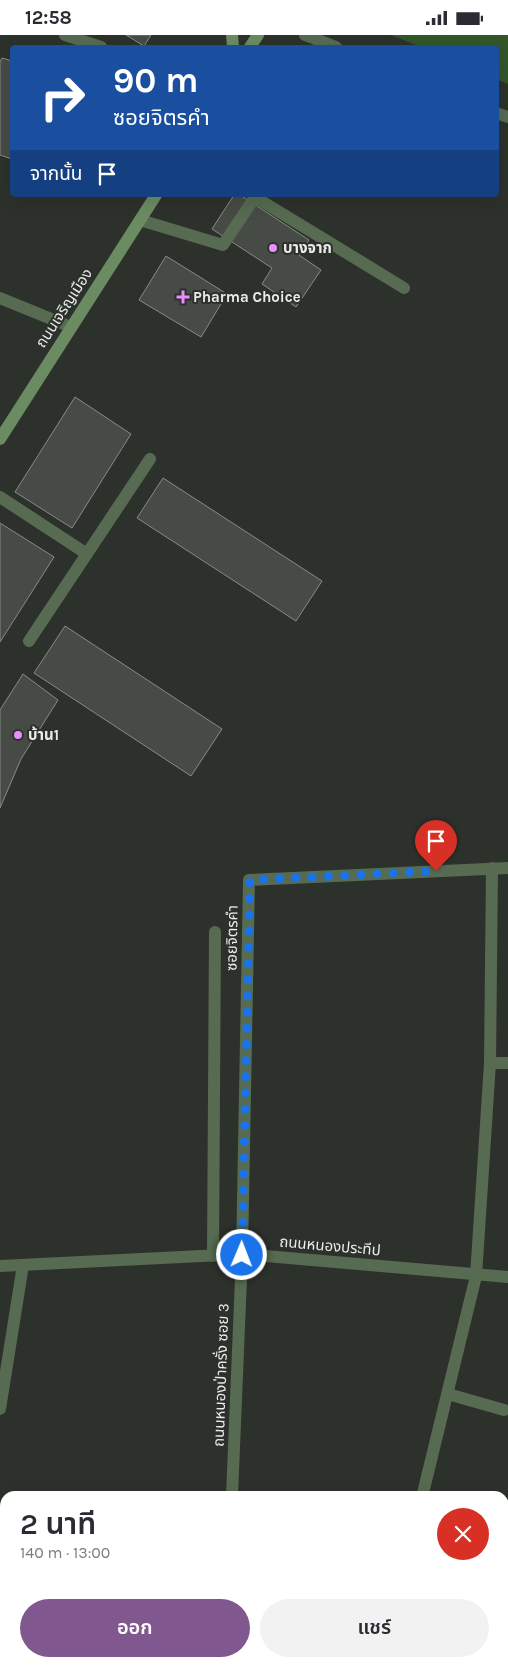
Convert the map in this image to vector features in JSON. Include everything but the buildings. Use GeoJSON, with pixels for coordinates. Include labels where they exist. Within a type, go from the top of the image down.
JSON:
{"type":"FeatureCollection","features":[{"type":"Feature","properties":{"kind":"main road","name":"ถนนเจริญเมือง"},"geometry":{"type":"LineString","coordinates":[[0,439],[155,197]]}},
{"type":"Feature","properties":{"kind":"street"},"geometry":{"type":"LineString","coordinates":[[65,35],[95,45]]}},
{"type":"Feature","properties":{"kind":"street"},"geometry":{"type":"LineString","coordinates":[[305,35],[331,45]]}},
{"type":"Feature","properties":{"kind":"street"},"geometry":{"type":"LineString","coordinates":[[140,221],[223,245],[253,197]]}},
{"type":"Feature","properties":{"kind":"street"},"geometry":{"type":"LineString","coordinates":[[256,197],[404,289]]}},
{"type":"Feature","properties":{"kind":"street"},"geometry":{"type":"LineString","coordinates":[[0,298],[71,327]]}},
{"type":"Feature","properties":{"kind":"street"},"geometry":{"type":"LineString","coordinates":[[29,641],[150,459]]}},
{"type":"Feature","properties":{"kind":"street"},"geometry":{"type":"LineString","coordinates":[[0,497],[87,554]]}},
{"type":"Feature","properties":{"kind":"street"},"geometry":{"type":"LineString","coordinates":[[424,1491],[476,1276],[490,1063],[492,868]]}},
{"type":"Feature","properties":{"kind":"street","name":"ซอยจิตรคำ"},"geometry":{"type":"LineString","coordinates":[[242,1255],[250,880],[508,868]]}},
{"type":"Feature","properties":{"kind":"street"},"geometry":{"type":"LineString","coordinates":[[213,1256],[215,932]]}},
{"type":"Feature","properties":{"kind":"street"},"geometry":{"type":"LineString","coordinates":[[490,1063],[508,1063]]}},
{"type":"Feature","properties":{"kind":"street","name":"ถนนหนองประทีป"},"geometry":{"type":"LineString","coordinates":[[0,1266],[242,1255],[476,1276],[508,1277]]}},
{"type":"Feature","properties":{"kind":"street","name":"ถนนหนองป่าครั่ง ซอย 3"},"geometry":{"type":"LineString","coordinates":[[232,1491],[242,1255]]}},
{"type":"Feature","properties":{"kind":"street"},"geometry":{"type":"LineString","coordinates":[[0,1409],[23,1265]]}},
{"type":"Feature","properties":{"kind":"street"},"geometry":{"type":"LineString","coordinates":[[448,1395],[504,1410]]}},
{"type":"Feature","properties":{"kind":"green space"},"geometry":{"type":"Polygon","coordinates":[[[391,35],[508,35],[508,84],[499,80],[499,45],[416,45],[391,35]]]}},
{"type":"Feature","properties":{"kind":"place","name":"บางจาก"},"geometry":{"type":"Point","coordinates":[273,248]}},
{"type":"Feature","properties":{"kind":"place","name":"Pharma Choice"},"geometry":{"type":"Point","coordinates":[183,297]}},
{"type":"Feature","properties":{"kind":"place","name":"บ้าน1"},"geometry":{"type":"Point","coordinates":[18,735]}},
{"type":"Feature","properties":{"kind":"route"},"geometry":{"type":"LineString","coordinates":[[242,1255],[250,880],[436,871]]}}]}
